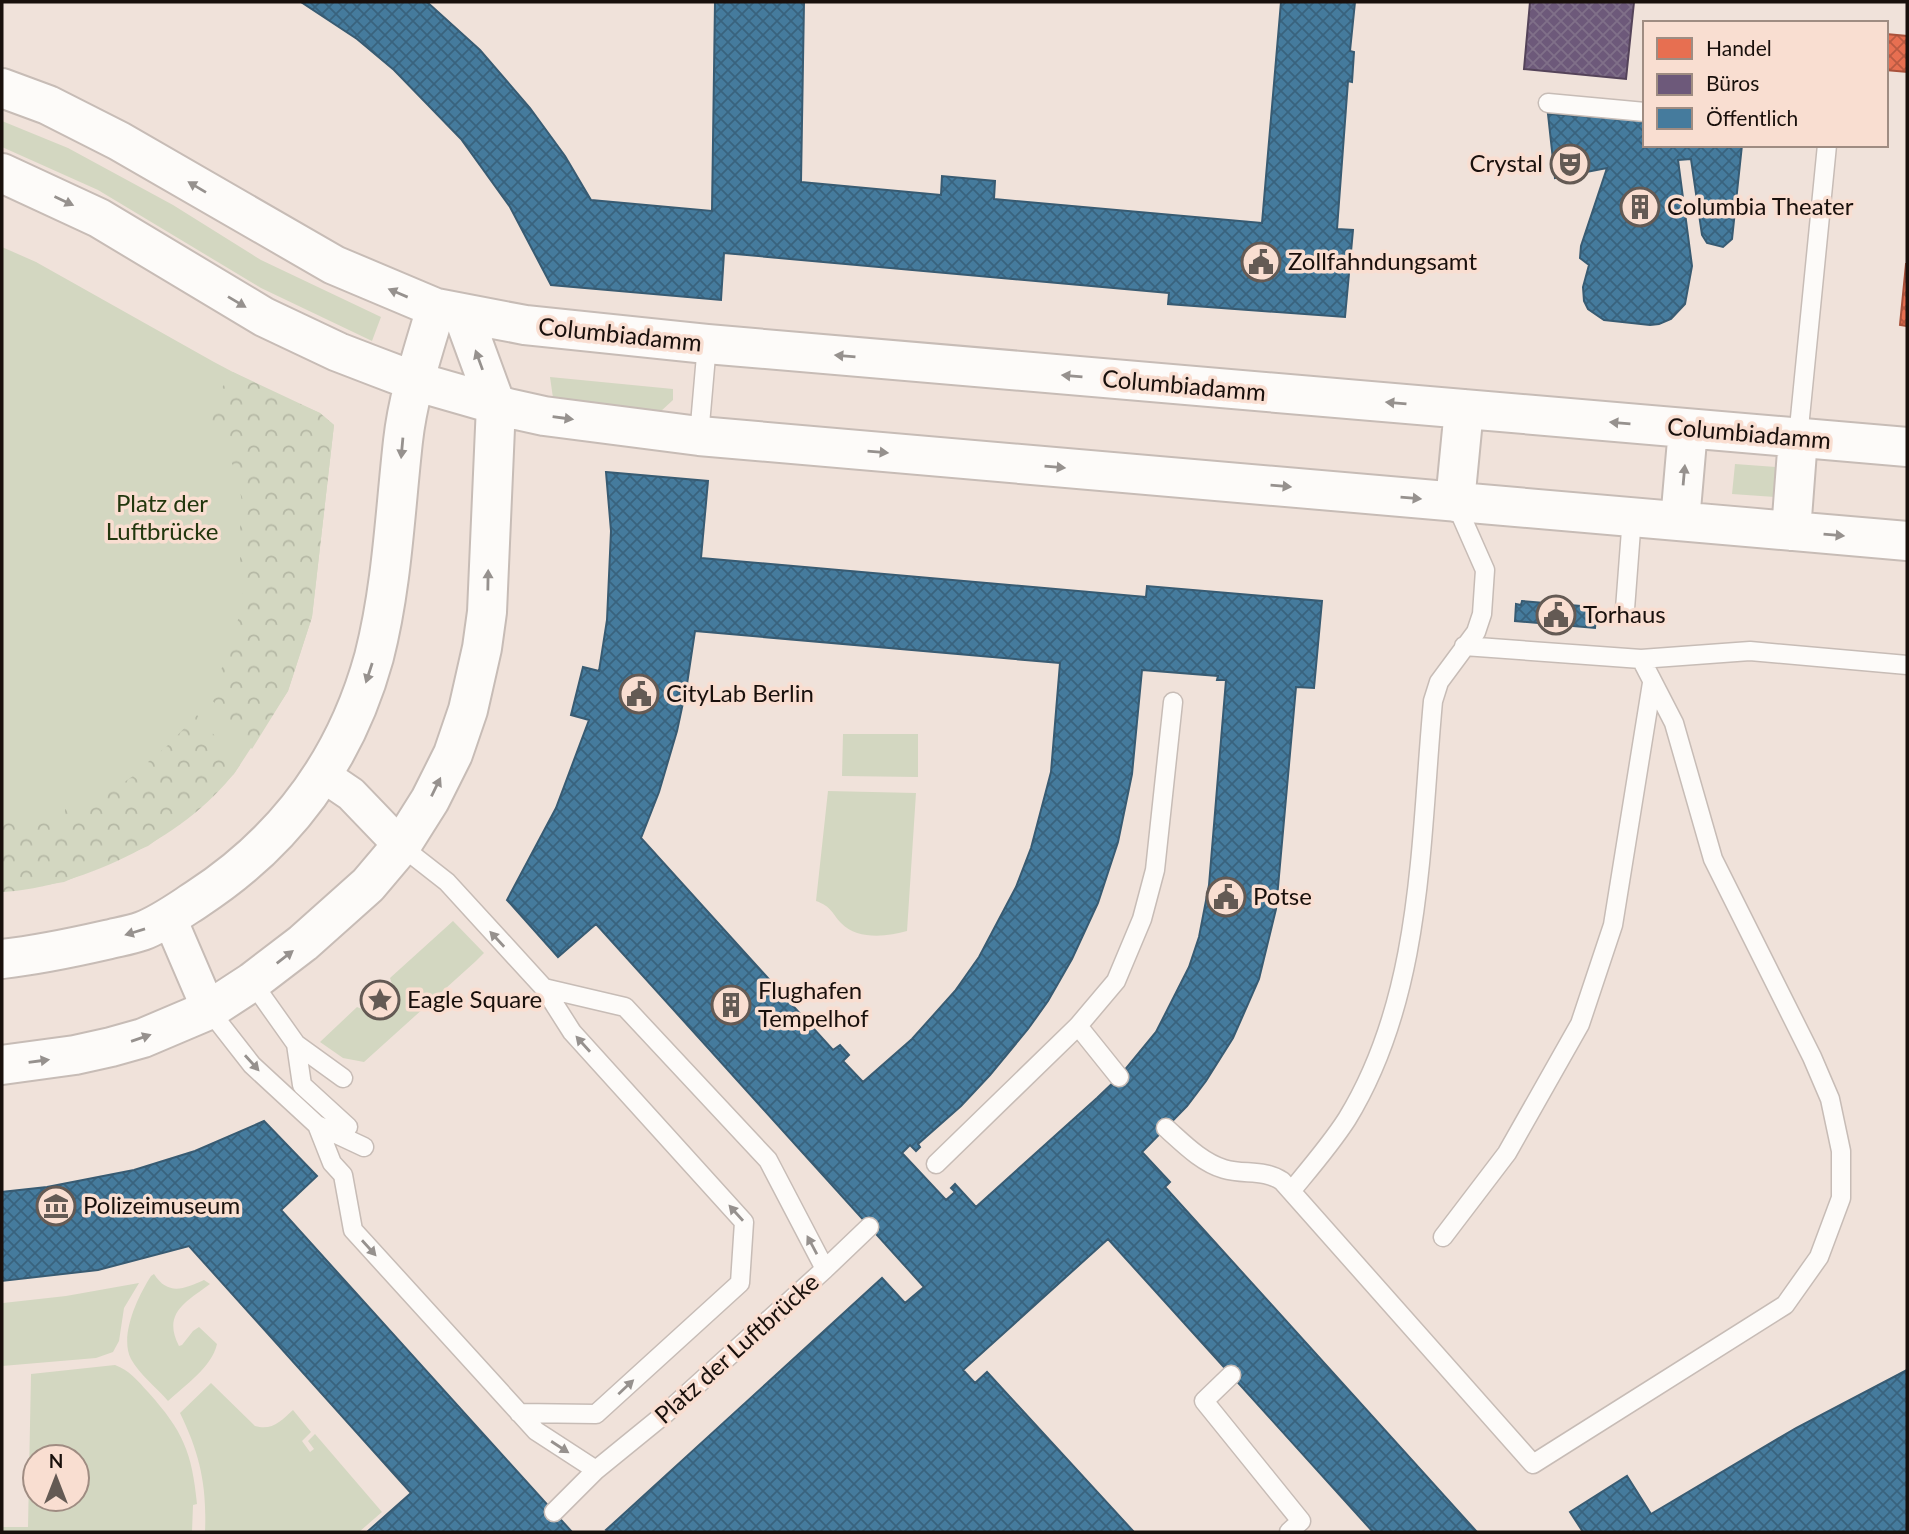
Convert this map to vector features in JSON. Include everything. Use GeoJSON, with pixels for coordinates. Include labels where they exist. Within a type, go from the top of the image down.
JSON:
{"type":"FeatureCollection","features":[{"type":"Feature","properties":{"kind":"main road"},"geometry":{"type":"LineString","coordinates":[[2,88],[48,105],[119,141],[334,265],[449,311],[496,405],[487,612],[482,648],[468,710],[453,754],[430,800],[401,846],[368,885],[303,943],[253,982],[209,1010],[143,1038],[111,1047],[2,1065]]}},
{"type":"Feature","properties":{"kind":"main road"},"geometry":{"type":"LineString","coordinates":[[2,173],[99,218],[264,317],[338,352],[414,381],[496,405],[544,415],[699,436],[1907,541]]}},
{"type":"Feature","properties":{"kind":"main road"},"geometry":{"type":"LineString","coordinates":[[2,959],[49,954],[143,931],[169,917],[218,886],[263,849],[323,775],[356,711],[374,656],[387,587],[403,439],[414,381],[449,311]]}},
{"type":"Feature","properties":{"kind":"main road","name":"Columbiadamm"},"geometry":{"type":"LineString","coordinates":[[449,311],[525,326],[706,344],[1907,447]]}},
{"type":"Feature","properties":{"kind":"main road"},"geometry":{"type":"LineString","coordinates":[[1455,502],[1464,409]]}},
{"type":"Feature","properties":{"kind":"main road"},"geometry":{"type":"LineString","coordinates":[[1680,521],[1688,429]]}},
{"type":"Feature","properties":{"kind":"main road"},"geometry":{"type":"LineString","coordinates":[[1791,531],[1798,438]]}},
{"type":"Feature","properties":{"kind":"street","name":"Platz der Luftbrücke"},"geometry":{"type":"LineString","coordinates":[[323,775],[351,794],[401,846]]}},
{"type":"Feature","properties":{"kind":"street"},"geometry":{"type":"LineString","coordinates":[[169,917],[209,1010]]}},
{"type":"Feature","properties":{"kind":"lane"},"geometry":{"type":"LineString","coordinates":[[1548,103],[1643,111]]}},
{"type":"Feature","properties":{"kind":"lane"},"geometry":{"type":"LineString","coordinates":[[1798,438],[1827,147]]}},
{"type":"Feature","properties":{"kind":"lane"},"geometry":{"type":"LineString","coordinates":[[699,436],[706,344]]}},
{"type":"Feature","properties":{"kind":"lane"},"geometry":{"type":"LineString","coordinates":[[1292,1190],[1348,1117],[1370,1075],[1400,988],[1415,905],[1433,701],[1438,682],[1476,632],[1482,614],[1485,570],[1455,502]]}},
{"type":"Feature","properties":{"kind":"lane"},"geometry":{"type":"LineString","coordinates":[[1625,609],[1632,517]]}},
{"type":"Feature","properties":{"kind":"lane"},"geometry":{"type":"LineString","coordinates":[[1464,646],[1640,659],[1750,651],[1907,665]]}},
{"type":"Feature","properties":{"kind":"lane"},"geometry":{"type":"LineString","coordinates":[[1166,1128],[1197,1155],[1222,1168],[1274,1175],[1292,1190],[1533,1464],[1785,1305],[1819,1257],[1841,1198],[1841,1151],[1830,1099],[1812,1057],[1713,859],[1674,723],[1640,659]]}},
{"type":"Feature","properties":{"kind":"lane"},"geometry":{"type":"LineString","coordinates":[[1443,1237],[1507,1153],[1580,1024],[1613,925],[1652,683]]}},
{"type":"Feature","properties":{"kind":"lane"},"geometry":{"type":"LineString","coordinates":[[936,1164],[1078,1026],[1116,981],[1142,919],[1155,870],[1173,702]]}},
{"type":"Feature","properties":{"kind":"lane","name":"Platz der Luftbrücke"},"geometry":{"type":"LineString","coordinates":[[401,846],[447,882],[544,988],[572,1032],[744,1222],[740,1283],[596,1414],[519,1413]]}},
{"type":"Feature","properties":{"kind":"lane"},"geometry":{"type":"LineString","coordinates":[[253,982],[296,1044],[343,1078]]}},
{"type":"Feature","properties":{"kind":"lane","name":"Platz der Luftbrücke"},"geometry":{"type":"LineString","coordinates":[[544,988],[625,1007],[768,1160],[825,1269],[697,1386],[596,1470],[554,1512]]}},
{"type":"Feature","properties":{"kind":"lane"},"geometry":{"type":"LineString","coordinates":[[209,1010],[253,1065],[317,1125],[364,1147]]}},
{"type":"Feature","properties":{"kind":"lane"},"geometry":{"type":"LineString","coordinates":[[1078,1026],[1119,1077]]}},
{"type":"Feature","properties":{"kind":"lane"},"geometry":{"type":"LineString","coordinates":[[296,1044],[302,1085],[348,1126]]}},
{"type":"Feature","properties":{"kind":"lane"},"geometry":{"type":"LineString","coordinates":[[317,1125],[332,1163],[343,1175],[353,1230],[536,1431],[596,1470]]}},
{"type":"Feature","properties":{"kind":"lane"},"geometry":{"type":"LineString","coordinates":[[825,1269],[869,1227]]}},
{"type":"Feature","properties":{"kind":"lane"},"geometry":{"type":"LineString","coordinates":[[1231,1375],[1204,1401],[1301,1521],[1289,1532]]}},
{"type":"Feature","properties":{"kind":"green space"},"geometry":{"type":"Polygon","coordinates":[[[2,121],[68,148],[173,205],[261,260],[381,317],[372,341],[261,288],[98,190],[2,147],[2,121]]]}},
{"type":"Feature","properties":{"kind":"green space","name":"Platz der Luftbrücke"},"geometry":{"type":"Polygon","coordinates":[[[2,247],[36,262],[269,391],[320,413],[334,425],[312,617],[288,691],[234,774],[195,812],[148,846],[64,882],[2,892],[2,247]]]}},
{"type":"Feature","properties":{"kind":"green space"},"geometry":{"type":"Polygon","coordinates":[[[233,372],[320,413],[334,425],[312,617],[288,691],[252,749],[208,695],[222,668],[239,615],[244,585],[240,584],[240,518],[244,516],[232,462],[220,439],[202,416],[233,372]]]}},
{"type":"Feature","properties":{"kind":"green space"},"geometry":{"type":"Polygon","coordinates":[[[550,377],[673,389],[673,400],[660,412],[553,398],[550,377]]]}},
{"type":"Feature","properties":{"kind":"green space"},"geometry":{"type":"Polygon","coordinates":[[[1735,464],[1776,467],[1775,497],[1732,494],[1735,464]]]}},
{"type":"Feature","properties":{"kind":"green space"},"geometry":{"type":"Polygon","coordinates":[[[197,715],[240,765],[220,790],[194,813],[134,853],[67,880],[2,892],[2,822],[45,815],[47,822],[65,817],[65,809],[116,788],[133,776],[138,780],[151,769],[148,762],[197,715]]]}},
{"type":"Feature","properties":{"kind":"green space"},"geometry":{"type":"Polygon","coordinates":[[[843,734],[918,734],[918,777],[842,776],[843,734]]]}},
{"type":"Feature","properties":{"kind":"green space"},"geometry":{"type":"Polygon","coordinates":[[[828,791],[916,793],[907,931],[882,936],[864,935],[848,928],[828,908],[816,901],[828,791]]]}},
{"type":"Feature","properties":{"kind":"green space"},"geometry":{"type":"Polygon","coordinates":[[[453,921],[484,953],[476,961],[364,1062],[343,1058],[320,1042],[357,1007],[379,1016],[397,999],[390,978],[453,921]]]}},
{"type":"Feature","properties":{"kind":"green space"},"geometry":{"type":"Polygon","coordinates":[[[154,1274],[159,1281],[171,1288],[183,1288],[204,1280],[210,1284],[179,1309],[173,1325],[174,1335],[179,1346],[199,1327],[217,1344],[204,1368],[168,1401],[139,1370],[128,1350],[127,1339],[132,1316],[141,1294],[154,1274]]]}},
{"type":"Feature","properties":{"kind":"green space"},"geometry":{"type":"Polygon","coordinates":[[[139,1283],[124,1308],[119,1341],[113,1352],[96,1358],[2,1366],[3,1303],[66,1296],[139,1283]]]}},
{"type":"Feature","properties":{"kind":"green space"},"geometry":{"type":"Polygon","coordinates":[[[115,1365],[125,1370],[160,1406],[184,1443],[192,1470],[197,1504],[193,1505],[192,1532],[2,1532],[2,1527],[28,1527],[28,1513],[91,1513],[91,1443],[30,1443],[31,1374],[115,1365]]]}},
{"type":"Feature","properties":{"kind":"green space"},"geometry":{"type":"Polygon","coordinates":[[[211,1383],[255,1426],[271,1426],[293,1410],[311,1432],[302,1441],[310,1452],[314,1449],[308,1441],[315,1434],[382,1512],[359,1532],[205,1532],[201,1471],[193,1442],[180,1413],[211,1383]]]}},
{"type":"Feature","properties":{"kind":"building: Handel"},"geometry":{"type":"Polygon","coordinates":[[[1888,34],[1907,36],[1907,72],[1888,70],[1888,34]]]}},
{"type":"Feature","properties":{"kind":"building: Handel"},"geometry":{"type":"Polygon","coordinates":[[[1907,264],[1907,326],[1900,325],[1907,264]]]}},
{"type":"Feature","properties":{"kind":"building: Büros"},"geometry":{"type":"Polygon","coordinates":[[[1530,2],[1634,2],[1626,79],[1524,69],[1530,2]]]}},
{"type":"Feature","properties":{"kind":"building: Öffentlich"},"geometry":{"type":"Polygon","coordinates":[[[301,2],[427,2],[480,50],[530,108],[565,156],[591,200],[712,211],[715,2],[804,2],[801,182],[941,195],[942,176],[995,181],[994,199],[1262,223],[1281,2],[1355,2],[1350,51],[1354,52],[1352,82],[1348,81],[1337,229],[1353,230],[1345,317],[1168,304],[1169,293],[724,253],[721,300],[551,285],[510,207],[461,139],[394,70],[357,39],[301,2]]]}},
{"type":"Feature","properties":{"kind":"building: Öffentlich","name":"Columbia Theater"},"geometry":{"type":"Polygon","coordinates":[[[1548,114],[1643,120],[1643,147],[1742,147],[1732,239],[1723,247],[1707,243],[1702,235],[1691,159],[1678,160],[1692,266],[1685,304],[1671,319],[1659,324],[1604,320],[1588,309],[1584,301],[1583,287],[1589,265],[1580,258],[1581,246],[1607,168],[1555,178],[1548,114]]]}},
{"type":"Feature","properties":{"kind":"building: Öffentlich","name":"Flughafen Tempelhof"},"geometry":{"type":"Polygon","coordinates":[[[606,472],[708,481],[701,558],[1146,597],[1147,586],[1322,601],[1314,688],[1296,687],[1276,909],[1259,979],[1233,1038],[1206,1081],[1187,1106],[1142,1152],[1170,1182],[1165,1187],[1477,1532],[1373,1532],[1108,1239],[963,1370],[975,1383],[987,1372],[1134,1532],[606,1530],[882,1278],[905,1303],[924,1287],[596,924],[558,957],[507,900],[556,808],[589,720],[571,715],[583,667],[599,671],[607,620],[611,531],[606,472]],[[695,631],[677,731],[659,792],[641,838],[833,1050],[840,1045],[849,1055],[843,1061],[863,1082],[912,1039],[955,991],[979,957],[1016,887],[1031,848],[1051,772],[1060,663],[695,631]],[[1142,670],[1132,774],[1118,842],[1098,903],[1072,959],[1048,1001],[990,1075],[961,1106],[918,1144],[920,1147],[916,1151],[910,1145],[902,1153],[946,1200],[955,1192],[951,1188],[955,1184],[976,1207],[1119,1077],[1156,1032],[1189,967],[1199,937],[1209,885],[1226,680],[1217,680],[1218,676],[1142,670]]]}},
{"type":"Feature","properties":{"kind":"building: Öffentlich"},"geometry":{"type":"Polygon","coordinates":[[[1522,601],[1592,607],[1591,610],[1597,611],[1595,628],[1515,621],[1516,604],[1521,605],[1522,601]]]}},
{"type":"Feature","properties":{"kind":"building: Öffentlich"},"geometry":{"type":"Polygon","coordinates":[[[264,1121],[317,1176],[281,1210],[572,1532],[367,1532],[411,1493],[189,1246],[98,1270],[2,1281],[2,1192],[47,1187],[134,1170],[195,1151],[264,1121]]]}},
{"type":"Feature","properties":{"kind":"building: Öffentlich"},"geometry":{"type":"Polygon","coordinates":[[[1907,1370],[1907,1532],[1583,1532],[1570,1512],[1627,1476],[1651,1514],[1796,1428],[1907,1370]]]}},
{"type":"Feature","properties":{"kind":"place","name":"Crystal"},"geometry":{"type":"Point","coordinates":[1570,164]}},
{"type":"Feature","properties":{"kind":"place","name":"Columbia Theater"},"geometry":{"type":"Point","coordinates":[1640,207]}},
{"type":"Feature","properties":{"kind":"place","name":"Zollfahndungsamt"},"geometry":{"type":"Point","coordinates":[1261,262]}},
{"type":"Feature","properties":{"kind":"place","name":"Torhaus"},"geometry":{"type":"Point","coordinates":[1556,615]}},
{"type":"Feature","properties":{"kind":"place","name":"CityLab Berlin"},"geometry":{"type":"Point","coordinates":[639,694]}},
{"type":"Feature","properties":{"kind":"place","name":"Potse"},"geometry":{"type":"Point","coordinates":[1226,897]}},
{"type":"Feature","properties":{"kind":"place","name":"Eagle Square"},"geometry":{"type":"Point","coordinates":[380,1000]}},
{"type":"Feature","properties":{"kind":"place","name":"Flughafen Tempelhof"},"geometry":{"type":"Point","coordinates":[731,1005]}},
{"type":"Feature","properties":{"kind":"place","name":"Polizeimuseum"},"geometry":{"type":"Point","coordinates":[56,1206]}}]}
